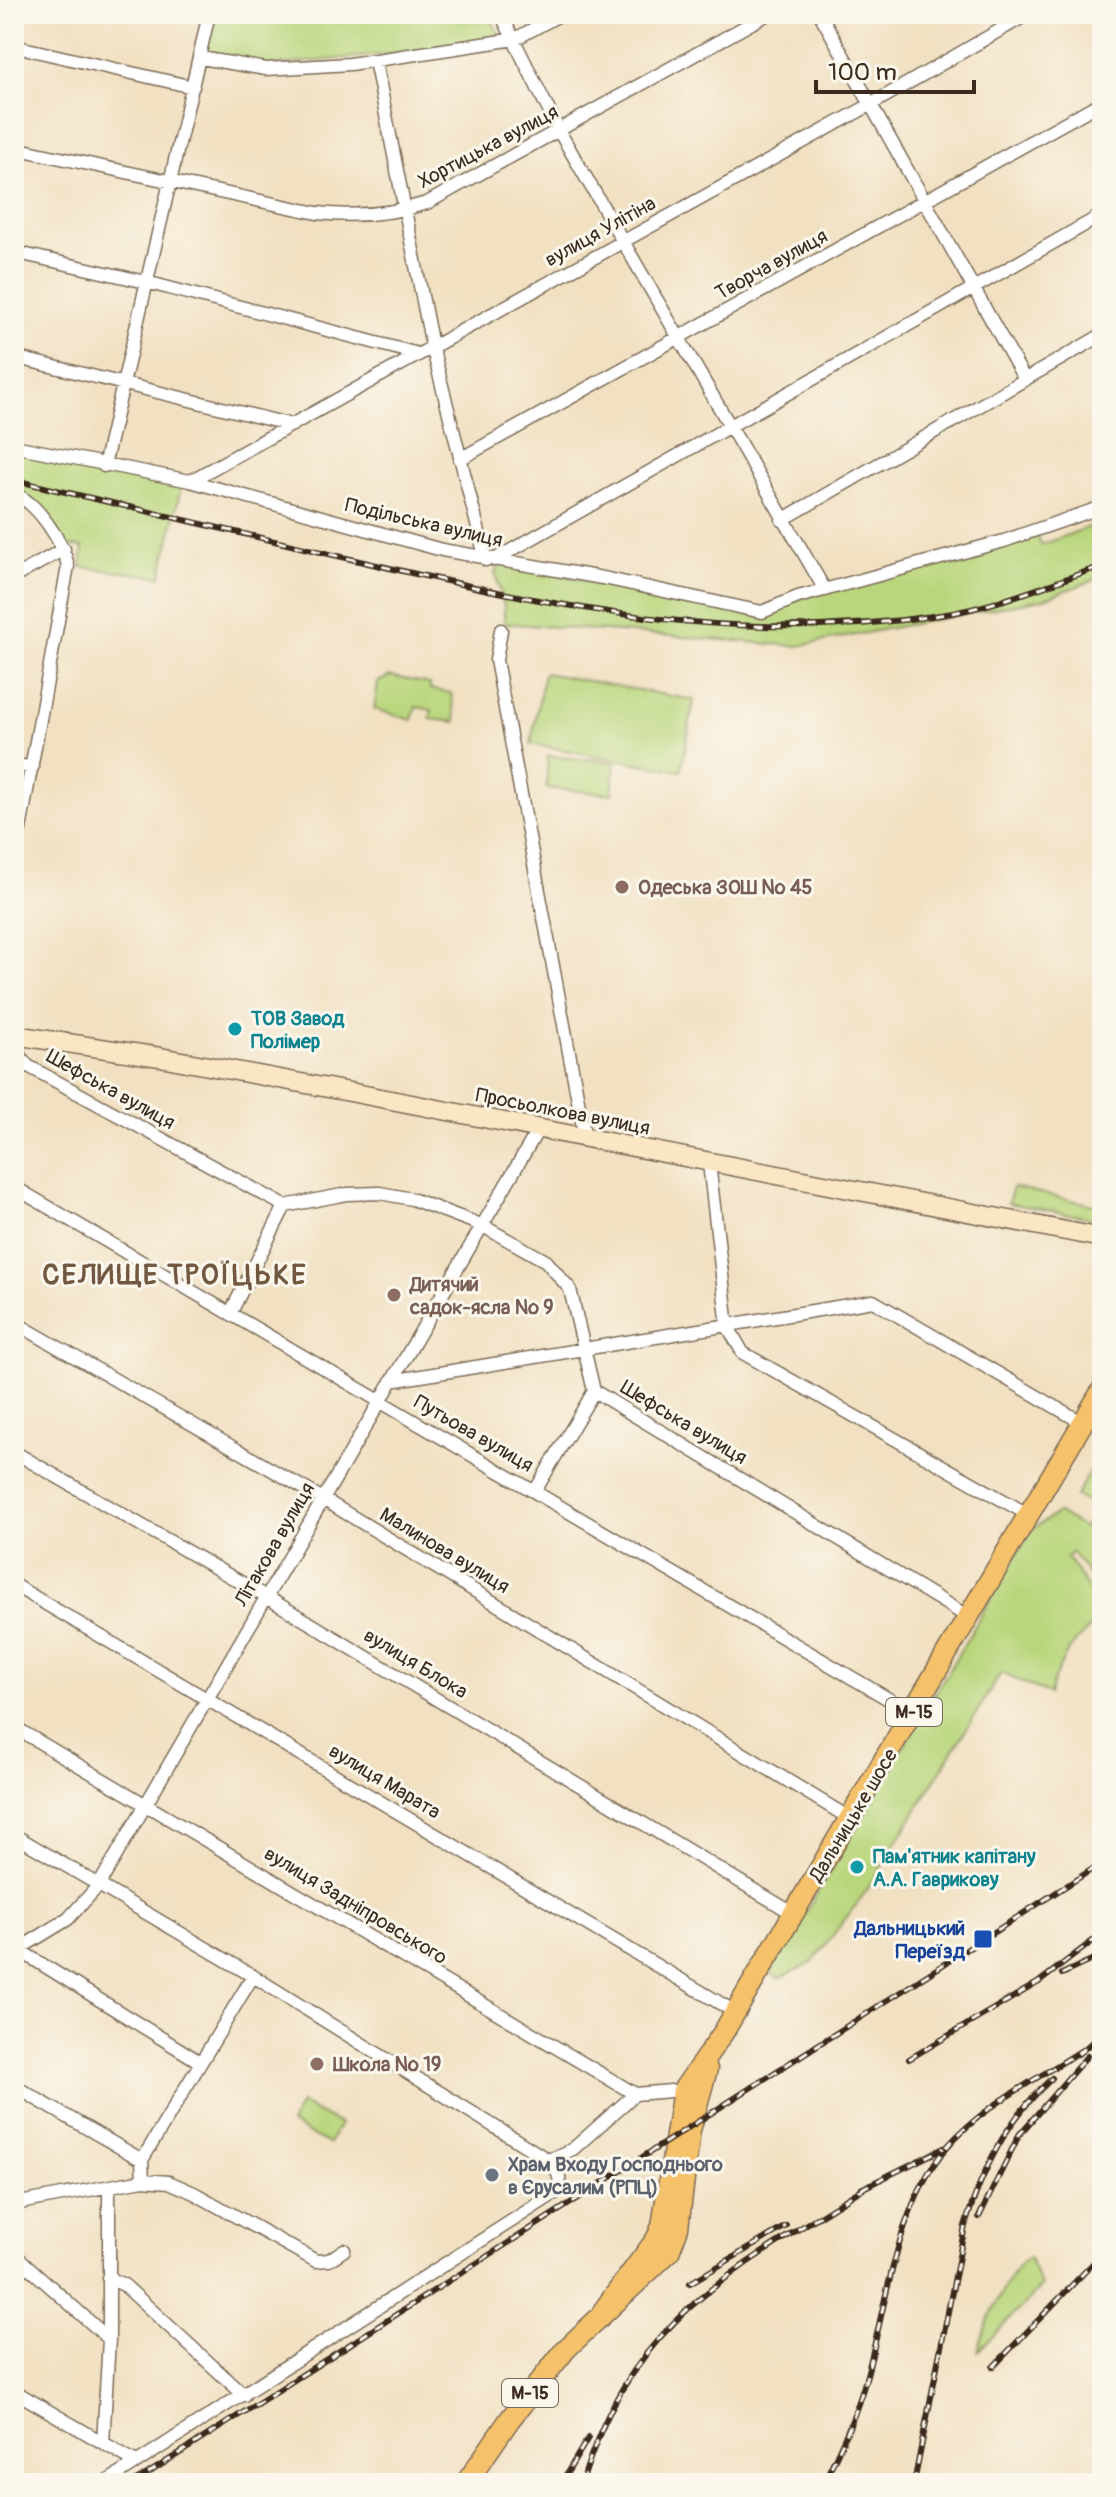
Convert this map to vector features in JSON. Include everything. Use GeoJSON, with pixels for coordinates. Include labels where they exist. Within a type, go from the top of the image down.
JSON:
{"type":"FeatureCollection","features":[{"type":"Feature","properties":{"kind":"main road","name":"Дальницьке шосе"},"geometry":{"type":"LineString","coordinates":[[723,2033],[914,1714],[1102,1390]]}},
{"type":"Feature","properties":{"kind":"main road","name":"М-15"},"geometry":{"type":"LineString","coordinates":[[466,2483],[543,2377],[603,2311],[657,2238],[666,2211],[683,2090],[723,2033]]}},
{"type":"Feature","properties":{"kind":"main road","name":"М-15"},"geometry":{"type":"LineString","coordinates":[[603,2311],[662,2261],[675,2240],[696,2102],[723,2033]]}},
{"type":"Feature","properties":{"kind":"street"},"geometry":{"type":"LineString","coordinates":[[104,466],[209,14]]}},
{"type":"Feature","properties":{"kind":"street"},"geometry":{"type":"LineString","coordinates":[[501,14],[559,131],[825,590]]}},
{"type":"Feature","properties":{"kind":"street"},"geometry":{"type":"LineString","coordinates":[[201,58],[266,69],[375,60],[515,39],[561,14]]}},
{"type":"Feature","properties":{"kind":"street","name":"Хортицька вулиця"},"geometry":{"type":"LineString","coordinates":[[14,148],[317,213],[343,215],[404,210],[427,203],[768,14]]}},
{"type":"Feature","properties":{"kind":"street"},"geometry":{"type":"LineString","coordinates":[[820,14],[1025,380]]}},
{"type":"Feature","properties":{"kind":"street","name":"вулиця Улітіна"},"geometry":{"type":"LineString","coordinates":[[190,481],[870,105],[1028,14]]}},
{"type":"Feature","properties":{"kind":"street"},"geometry":{"type":"LineString","coordinates":[[14,46],[193,87]]}},
{"type":"Feature","properties":{"kind":"street"},"geometry":{"type":"LineString","coordinates":[[375,60],[432,346],[460,459],[490,560],[728,423],[1102,215]]}},
{"type":"Feature","properties":{"kind":"street","name":"Творча вулиця"},"geometry":{"type":"LineString","coordinates":[[460,459],[1102,102]]}},
{"type":"Feature","properties":{"kind":"street"},"geometry":{"type":"LineString","coordinates":[[14,252],[146,282],[418,354]]}},
{"type":"Feature","properties":{"kind":"street"},"geometry":{"type":"LineString","coordinates":[[782,520],[1102,335]]}},
{"type":"Feature","properties":{"kind":"street"},"geometry":{"type":"LineString","coordinates":[[14,357],[292,425]]}},
{"type":"Feature","properties":{"kind":"street","name":"Подільська вулиця"},"geometry":{"type":"LineString","coordinates":[[14,446],[190,481],[490,560],[608,579],[762,612],[825,590],[1004,541],[1102,507]]}},
{"type":"Feature","properties":{"kind":"street"},"geometry":{"type":"LineString","coordinates":[[14,494],[26,498],[64,549],[66,587],[14,862]]}},
{"type":"Feature","properties":{"kind":"street"},"geometry":{"type":"LineString","coordinates":[[14,577],[64,549]]}},
{"type":"Feature","properties":{"kind":"street"},"geometry":{"type":"LineString","coordinates":[[501,630],[496,660],[585,1138]]}},
{"type":"Feature","properties":{"kind":"street"},"geometry":{"type":"LineString","coordinates":[[14,764],[32,768]]}},
{"type":"Feature","properties":{"kind":"street","name":"Просьолкова вулиця"},"geometry":{"type":"LineString","coordinates":[[14,1035],[160,1057],[1102,1238]]}},
{"type":"Feature","properties":{"kind":"street","name":"Шефська вулиця"},"geometry":{"type":"LineString","coordinates":[[14,1049],[28,1066],[285,1206],[347,1194],[380,1193],[412,1199],[481,1225],[546,1261],[570,1289],[587,1350],[594,1391],[970,1618]]}},
{"type":"Feature","properties":{"kind":"street","name":"Літакова вулиця"},"geometry":{"type":"LineString","coordinates":[[15,1950],[68,1919],[99,1885],[144,1802],[268,1598],[378,1401],[539,1128]]}},
{"type":"Feature","properties":{"kind":"street"},"geometry":{"type":"LineString","coordinates":[[709,1163],[728,1327],[743,1353],[1029,1515]]}},
{"type":"Feature","properties":{"kind":"street","name":"Путьова вулиця"},"geometry":{"type":"LineString","coordinates":[[14,1187],[914,1714]]}},
{"type":"Feature","properties":{"kind":"street"},"geometry":{"type":"LineString","coordinates":[[231,1312],[285,1206]]}},
{"type":"Feature","properties":{"kind":"street"},"geometry":{"type":"LineString","coordinates":[[391,1381],[873,1301],[1083,1423]]}},
{"type":"Feature","properties":{"kind":"street","name":"Малинова вулиця"},"geometry":{"type":"LineString","coordinates":[[14,1322],[323,1499],[851,1819]]}},
{"type":"Feature","properties":{"kind":"street"},"geometry":{"type":"LineString","coordinates":[[535,1491],[594,1391]]}},
{"type":"Feature","properties":{"kind":"street","name":"вулиця Блока"},"geometry":{"type":"LineString","coordinates":[[14,1452],[268,1598],[794,1914]]}},
{"type":"Feature","properties":{"kind":"street","name":"вулиця Марата"},"geometry":{"type":"LineString","coordinates":[[14,1585],[735,2012]]}},
{"type":"Feature","properties":{"kind":"street","name":"вулиця Задніпровського"},"geometry":{"type":"LineString","coordinates":[[14,1727],[635,2094]]}},
{"type":"Feature","properties":{"kind":"street"},"geometry":{"type":"LineString","coordinates":[[14,1835],[253,1976],[548,2160],[559,2174],[560,2181],[555,2193],[105,2483]]}},
{"type":"Feature","properties":{"kind":"street"},"geometry":{"type":"LineString","coordinates":[[15,1950],[200,2062]]}},
{"type":"Feature","properties":{"kind":"street"},"geometry":{"type":"LineString","coordinates":[[143,2180],[142,2160],[253,1976]]}},
{"type":"Feature","properties":{"kind":"street"},"geometry":{"type":"LineString","coordinates":[[14,2086],[142,2160]]}},
{"type":"Feature","properties":{"kind":"street"},"geometry":{"type":"LineString","coordinates":[[548,2160],[573,2149],[635,2094],[683,2090]]}},
{"type":"Feature","properties":{"kind":"street"},"geometry":{"type":"LineString","coordinates":[[14,2204],[109,2189],[143,2180],[169,2182],[316,2261],[329,2260],[344,2250]]}},
{"type":"Feature","properties":{"kind":"street"},"geometry":{"type":"LineString","coordinates":[[103,2443],[109,2339],[109,2189]]}},
{"type":"Feature","properties":{"kind":"street"},"geometry":{"type":"LineString","coordinates":[[14,2254],[109,2339]]}},
{"type":"Feature","properties":{"kind":"street"},"geometry":{"type":"LineString","coordinates":[[108,2278],[124,2285],[244,2395]]}},
{"type":"Feature","properties":{"kind":"street"},"geometry":{"type":"LineString","coordinates":[[14,2391],[136,2462]]}},
{"type":"Feature","properties":{"kind":"green space"},"geometry":{"type":"Polygon","coordinates":[[[214,14],[488,14],[504,43],[266,66],[204,55],[214,14]]]}},
{"type":"Feature","properties":{"kind":"green space"},"geometry":{"type":"Polygon","coordinates":[[[14,449],[181,487],[161,577],[81,567],[83,547],[69,546],[37,504],[14,489],[14,449]]]}},
{"type":"Feature","properties":{"kind":"green space"},"geometry":{"type":"Polygon","coordinates":[[[1102,522],[1102,577],[1042,599],[798,646],[504,623],[504,606],[495,572],[501,564],[763,614],[787,602],[1037,532],[1041,545],[1102,522]]]}},
{"type":"Feature","properties":{"kind":"green space"},"geometry":{"type":"Polygon","coordinates":[[[544,673],[694,700],[681,771],[531,744],[544,673]]]}},
{"type":"Feature","properties":{"kind":"green space"},"geometry":{"type":"Polygon","coordinates":[[[390,676],[430,684],[430,689],[451,693],[456,722],[430,719],[432,710],[416,707],[412,720],[374,709],[378,682],[390,676]]]}},
{"type":"Feature","properties":{"kind":"green space"},"geometry":{"type":"Polygon","coordinates":[[[548,756],[615,762],[612,794],[546,788],[548,756]]]}},
{"type":"Feature","properties":{"kind":"green space"},"geometry":{"type":"Polygon","coordinates":[[[1013,1187],[1102,1207],[1102,1220],[1008,1203],[1013,1187]]]}},
{"type":"Feature","properties":{"kind":"green space"},"geometry":{"type":"Polygon","coordinates":[[[1102,1448],[1102,1594],[1072,1552],[1067,1557],[1102,1610],[1102,1619],[1068,1651],[1049,1694],[1001,1673],[867,1890],[812,1963],[779,1978],[770,1973],[1032,1529],[1058,1513],[1084,1528],[1096,1508],[1076,1496],[1102,1448]]]}},
{"type":"Feature","properties":{"kind":"green space"},"geometry":{"type":"Polygon","coordinates":[[[301,2104],[340,2124],[329,2144],[290,2124],[301,2104]]]}},
{"type":"Feature","properties":{"kind":"green space"},"geometry":{"type":"Polygon","coordinates":[[[1029,2257],[1041,2287],[978,2351],[1005,2286],[1029,2257]]]}},
{"type":"Feature","properties":{"kind":"railway"},"geometry":{"type":"LineString","coordinates":[[14,480],[502,593],[645,617],[717,624],[789,627],[863,624],[940,615],[1001,601],[1102,566]]}},
{"type":"Feature","properties":{"kind":"railway"},"geometry":{"type":"LineString","coordinates":[[133,2483],[1102,1863]]}},
{"type":"Feature","properties":{"kind":"railway"},"geometry":{"type":"LineString","coordinates":[[909,2059],[1039,1982],[1102,1934]]}},
{"type":"Feature","properties":{"kind":"railway"},"geometry":{"type":"LineString","coordinates":[[1062,1974],[1102,1955]]}},
{"type":"Feature","properties":{"kind":"railway"},"geometry":{"type":"LineString","coordinates":[[1078,2054],[1102,2034]]}},
{"type":"Feature","properties":{"kind":"railway"},"geometry":{"type":"LineString","coordinates":[[823,2483],[857,2408],[904,2228],[930,2171],[947,2147],[977,2118],[1085,2048]]}},
{"type":"Feature","properties":{"kind":"railway"},"geometry":{"type":"LineString","coordinates":[[979,2217],[1019,2135],[1087,2056]]}},
{"type":"Feature","properties":{"kind":"railway"},"geometry":{"type":"LineString","coordinates":[[914,2483],[965,2226],[972,2205],[988,2165],[1009,2128],[1052,2078]]}},
{"type":"Feature","properties":{"kind":"railway"},"geometry":{"type":"LineString","coordinates":[[861,2189],[944,2148]]}},
{"type":"Feature","properties":{"kind":"railway"},"geometry":{"type":"LineString","coordinates":[[582,2483],[603,2426],[629,2378],[659,2338],[732,2273],[870,2184]]}},
{"type":"Feature","properties":{"kind":"railway"},"geometry":{"type":"LineString","coordinates":[[690,2283],[786,2226]]}},
{"type":"Feature","properties":{"kind":"railway"},"geometry":{"type":"LineString","coordinates":[[993,2367],[1102,2254]]}},
{"type":"Feature","properties":{"kind":"railway"},"geometry":{"type":"LineString","coordinates":[[561,2483],[588,2438]]}},
{"type":"Feature","properties":{"kind":"place","name":"Одеська ЗОШ № 45"},"geometry":{"type":"Point","coordinates":[622,887]}},
{"type":"Feature","properties":{"kind":"place","name":"ТОВ Завод Полімер"},"geometry":{"type":"Point","coordinates":[235,1029]}},
{"type":"Feature","properties":{"kind":"place","name":"Дитячий садок-ясла № 9"},"geometry":{"type":"Point","coordinates":[394,1295]}},
{"type":"Feature","properties":{"kind":"place","name":"Пам'ятник капітану А.А. Гаврикову"},"geometry":{"type":"Point","coordinates":[857,1867]}},
{"type":"Feature","properties":{"kind":"place","name":"Дальницький Переїзд"},"geometry":{"type":"Point","coordinates":[983,1939]}},
{"type":"Feature","properties":{"kind":"place","name":"Школа № 19"},"geometry":{"type":"Point","coordinates":[317,2064]}},
{"type":"Feature","properties":{"kind":"place","name":"Храм Входу Господнього в Єрусалим (РПЦ)"},"geometry":{"type":"Point","coordinates":[492,2175]}},
{"type":"Feature","properties":{"kind":"district","name":"СЕЛИЩЕ ТРОЇЦЬКЕ"},"geometry":{"type":"Point","coordinates":[175,1274]}}]}
